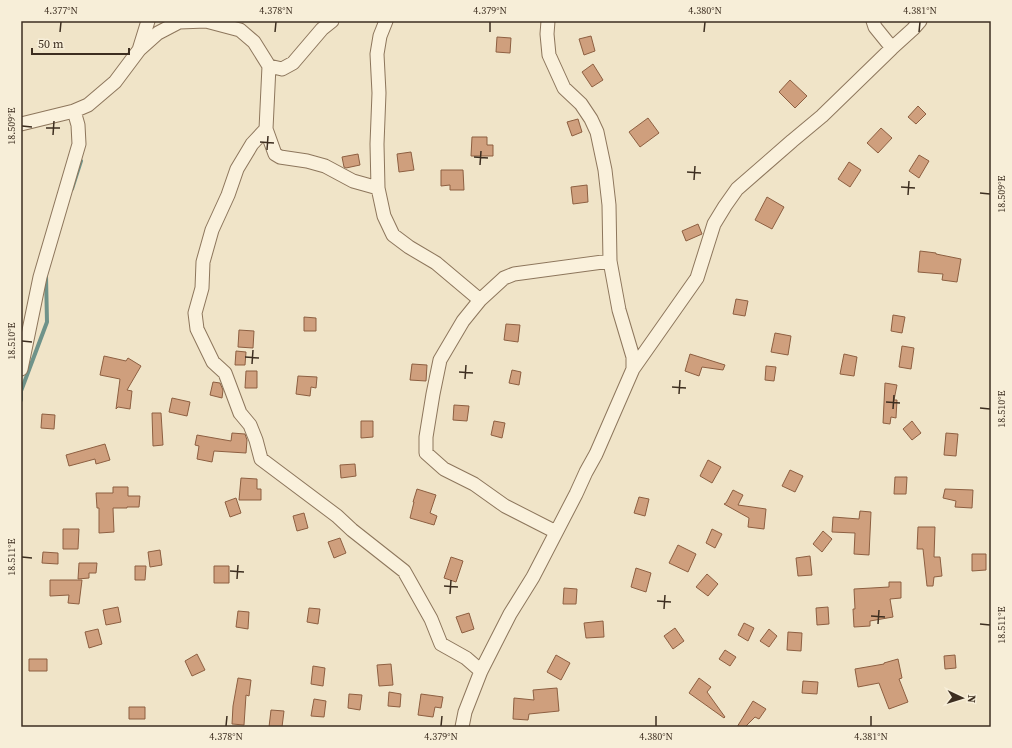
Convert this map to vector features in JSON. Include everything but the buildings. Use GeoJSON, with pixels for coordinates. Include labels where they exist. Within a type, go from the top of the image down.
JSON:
{"type":"FeatureCollection","features":[{"type":"Feature","properties":{"kind":"street"},"geometry":{"type":"LineString","coordinates":[[139,50],[148,21]]}},
{"type":"Feature","properties":{"kind":"street"},"geometry":{"type":"LineString","coordinates":[[21,124],[88,106],[115,82],[139,50],[158,33],[179,22],[206,21],[240,30],[254,42],[269,66],[266,129],[275,154],[280,158],[307,161],[325,166],[353,181],[378,188]]}},
{"type":"Feature","properties":{"kind":"street"},"geometry":{"type":"LineString","coordinates":[[269,66],[282,69],[294,63],[322,29],[332,21]]}},
{"type":"Feature","properties":{"kind":"street"},"geometry":{"type":"LineString","coordinates":[[386,21],[380,36],[377,54],[378,188],[384,216],[393,235],[409,247],[436,263],[480,300]]}},
{"type":"Feature","properties":{"kind":"street"},"geometry":{"type":"LineString","coordinates":[[548,21],[547,34],[549,55],[564,88],[580,104],[597,132],[605,170],[609,205],[610,261],[619,310],[633,357],[634,370]]}},
{"type":"Feature","properties":{"kind":"street"},"geometry":{"type":"LineString","coordinates":[[873,21],[874,27],[892,48]]}},
{"type":"Feature","properties":{"kind":"street"},"geometry":{"type":"LineString","coordinates":[[462,727],[465,712],[481,671],[510,614],[533,577],[576,494],[634,370],[697,278],[714,224],[725,206],[737,189],[822,116],[920,21]]}},
{"type":"Feature","properties":{"kind":"street"},"geometry":{"type":"LineString","coordinates":[[21,369],[40,277],[79,144],[78,125],[74,111]]}},
{"type":"Feature","properties":{"kind":"street"},"geometry":{"type":"LineString","coordinates":[[266,129],[252,144],[237,169],[228,195],[212,230],[203,262],[202,288],[195,313],[197,329],[213,362],[225,373],[240,413],[250,425],[262,459],[337,516],[352,530],[404,571],[431,619],[441,644],[466,658],[481,671]]}},
{"type":"Feature","properties":{"kind":"street"},"geometry":{"type":"LineString","coordinates":[[556,532],[505,506],[474,484],[444,469],[426,453],[426,437],[433,394],[440,360],[463,321],[480,300],[504,278],[514,274],[610,261]]}},
{"type":"Feature","properties":{"kind":"waterway"},"geometry":{"type":"LineString","coordinates":[[72,189],[81,161]]}},
{"type":"Feature","properties":{"kind":"waterway"},"geometry":{"type":"LineString","coordinates":[[21,400],[21,391],[47,322],[46,276]]}}]}
